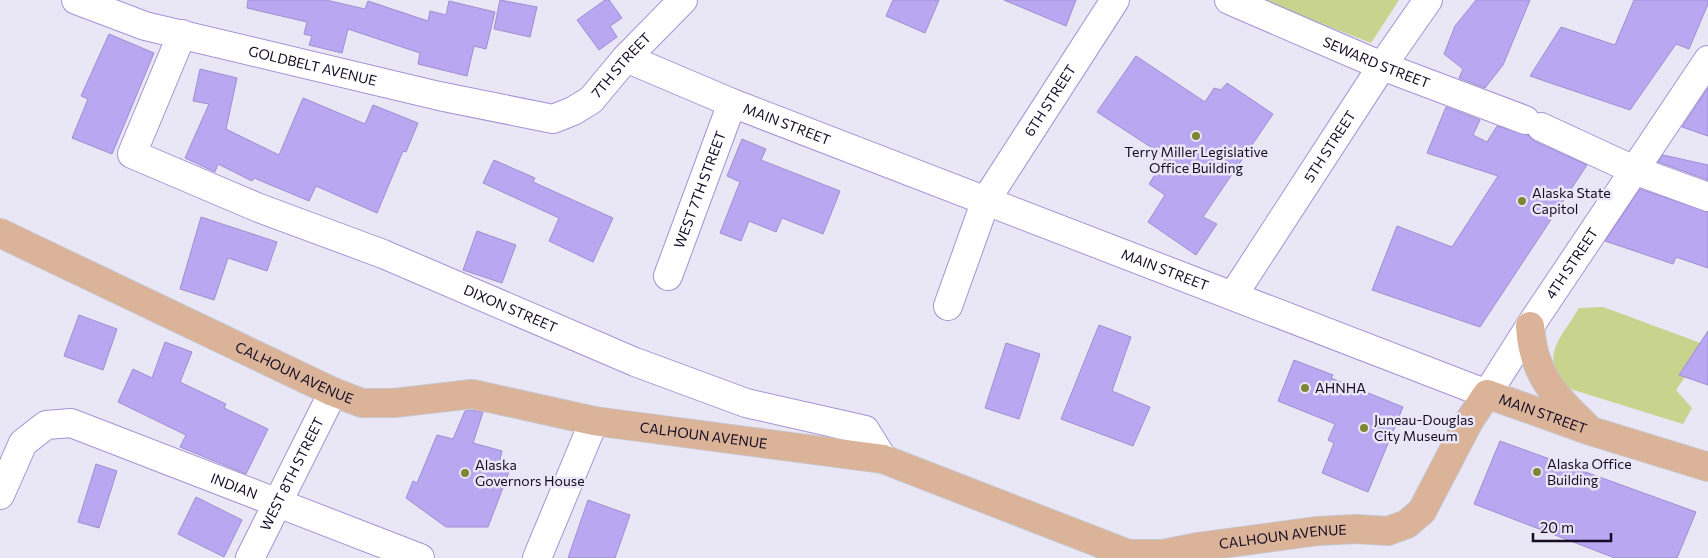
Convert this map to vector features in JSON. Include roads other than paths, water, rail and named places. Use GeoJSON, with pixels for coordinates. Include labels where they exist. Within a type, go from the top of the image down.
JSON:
{"type":"FeatureCollection","features":[{"type":"Feature","properties":{"kind":"main road","name":"CALHOUN AVENUE"},"geometry":{"type":"LineString","coordinates":[[0,233],[333,392],[362,403],[394,403],[472,394],[594,421],[883,459],[1128,554],[1163,554],[1198,547],[1318,531],[1388,530],[1407,524],[1422,511],[1469,421],[1487,394]]}},
{"type":"Feature","properties":{"kind":"main road"},"geometry":{"type":"LineString","coordinates":[[1530,326],[1531,346],[1546,382],[1563,406],[1591,431]]}},
{"type":"Feature","properties":{"kind":"main road","name":"MAIN STREET"},"geometry":{"type":"LineString","coordinates":[[1487,394],[1591,431],[1708,467]]}},
{"type":"Feature","properties":{"kind":"street","name":"GOLDBELT AVENUE"},"geometry":{"type":"LineString","coordinates":[[76,0],[145,26],[438,96],[553,119]]}},
{"type":"Feature","properties":{"kind":"street","name":"7TH STREET"},"geometry":{"type":"LineString","coordinates":[[553,119],[573,111],[591,100],[626,58],[683,0]]}},
{"type":"Feature","properties":{"kind":"street","name":"6TH STREET"},"geometry":{"type":"LineString","coordinates":[[948,306],[986,200],[1115,0]]}},
{"type":"Feature","properties":{"kind":"street","name":"SEWARD STREET"},"geometry":{"type":"LineString","coordinates":[[1229,0],[1382,66],[1533,124],[1634,170],[1708,197]]}},
{"type":"Feature","properties":{"kind":"street","name":"5TH STREET"},"geometry":{"type":"LineString","coordinates":[[1234,294],[1382,66],[1428,0]]}},
{"type":"Feature","properties":{"kind":"street","name":"DIXON STREET"},"geometry":{"type":"LineString","coordinates":[[182,34],[132,154],[259,208],[382,254],[635,362],[746,403],[865,430],[883,459]]}},
{"type":"Feature","properties":{"kind":"street","name":"MAIN STREET"},"geometry":{"type":"LineString","coordinates":[[626,58],[732,103],[1234,294],[1487,394]]}},
{"type":"Feature","properties":{"kind":"street","name":"4TH STREET"},"geometry":{"type":"LineString","coordinates":[[1487,394],[1530,326],[1708,60]]}},
{"type":"Feature","properties":{"kind":"street","name":"WEST 7TH STREET"},"geometry":{"type":"LineString","coordinates":[[668,276],[732,103]]}},
{"type":"Feature","properties":{"kind":"street","name":"WEST 8TH STREET"},"geometry":{"type":"LineString","coordinates":[[250,558],[333,392]]}},
{"type":"Feature","properties":{"kind":"street"},"geometry":{"type":"LineString","coordinates":[[537,558],[594,421]]}},
{"type":"Feature","properties":{"kind":"street","name":"INDIAN"},"geometry":{"type":"LineString","coordinates":[[0,495],[23,443],[46,425],[71,422],[277,504],[420,558]]}},
{"type":"Feature","properties":{"kind":"place","name":"Terry Miller Legislative Office Building"},"geometry":{"type":"Point","coordinates":[1196,136]}},
{"type":"Feature","properties":{"kind":"place","name":"Alaska State Capitol"},"geometry":{"type":"Point","coordinates":[1522,201]}},
{"type":"Feature","properties":{"kind":"place","name":"AHNHA"},"geometry":{"type":"Point","coordinates":[1305,388]}},
{"type":"Feature","properties":{"kind":"place","name":"Juneau-Douglas City Museum"},"geometry":{"type":"Point","coordinates":[1364,428]}},
{"type":"Feature","properties":{"kind":"place","name":"Alaska Office Building"},"geometry":{"type":"Point","coordinates":[1537,472]}},
{"type":"Feature","properties":{"kind":"place","name":"Alaska Governors House"},"geometry":{"type":"Point","coordinates":[465,473]}}]}
